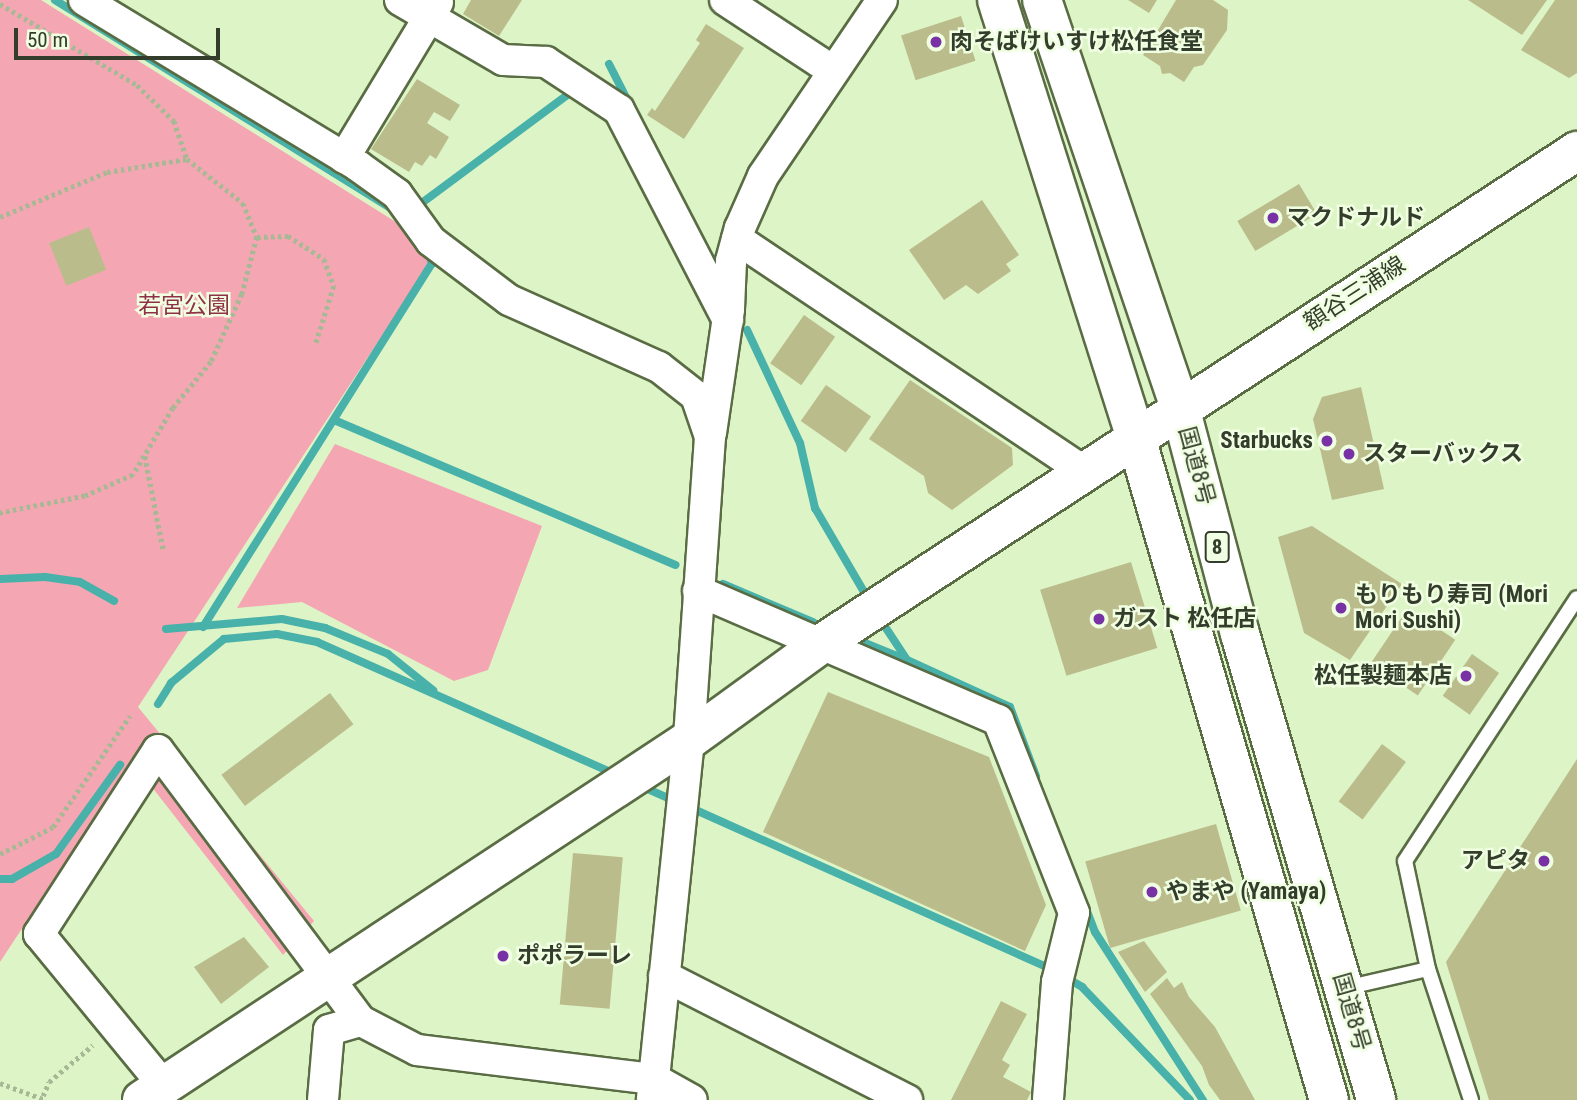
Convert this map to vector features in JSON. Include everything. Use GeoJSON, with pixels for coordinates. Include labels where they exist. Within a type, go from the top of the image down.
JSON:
{"type":"FeatureCollection","features":[{"type":"Feature","properties":{"kind":"main road","name":"国道8号"},"geometry":{"type":"LineString","coordinates":[[997,0],[1137,441],[1329,1100]]}},
{"type":"Feature","properties":{"kind":"main road","name":"国道8号"},"geometry":{"type":"LineString","coordinates":[[1042,0],[1180,407],[1240,634],[1376,1100]]}},
{"type":"Feature","properties":{"kind":"main road","name":"額谷三浦線"},"geometry":{"type":"LineString","coordinates":[[153,1093],[328,979],[611,788],[689,740],[821,644],[1137,441],[1180,407],[1577,151]]}},
{"type":"Feature","properties":{"kind":"street"},"geometry":{"type":"LineString","coordinates":[[84,0],[344,158],[397,194],[431,241],[509,300],[659,368],[696,396],[710,437]]}},
{"type":"Feature","properties":{"kind":"street"},"geometry":{"type":"LineString","coordinates":[[400,0],[434,9],[503,60],[545,62],[619,110],[728,320]]}},
{"type":"Feature","properties":{"kind":"street"},"geometry":{"type":"LineString","coordinates":[[724,0],[833,71]]}},
{"type":"Feature","properties":{"kind":"street"},"geometry":{"type":"LineString","coordinates":[[653,1089],[689,740],[710,437],[728,320],[730,261],[763,176],[882,0]]}},
{"type":"Feature","properties":{"kind":"street"},"geometry":{"type":"LineString","coordinates":[[344,158],[434,9]]}},
{"type":"Feature","properties":{"kind":"street"},"geometry":{"type":"LineString","coordinates":[[737,239],[1086,473]]}},
{"type":"Feature","properties":{"kind":"street"},"geometry":{"type":"LineString","coordinates":[[698,591],[998,720],[1074,913],[1061,969],[1048,1100]]}},
{"type":"Feature","properties":{"kind":"street"},"geometry":{"type":"LineString","coordinates":[[153,1093],[114,1026],[39,934],[158,750],[362,1021],[417,1050],[653,1089],[692,1100]]}},
{"type":"Feature","properties":{"kind":"street"},"geometry":{"type":"LineString","coordinates":[[664,976],[907,1100]]}},
{"type":"Feature","properties":{"kind":"street"},"geometry":{"type":"LineString","coordinates":[[323,1100],[329,1030],[362,1021]]}},
{"type":"Feature","properties":{"kind":"lane"},"geometry":{"type":"LineString","coordinates":[[1471,1100],[1428,969],[1405,860],[1577,598]]}},
{"type":"Feature","properties":{"kind":"lane"},"geometry":{"type":"LineString","coordinates":[[1344,988],[1428,969]]}},
{"type":"Feature","properties":{"kind":"path"},"geometry":{"type":"LineString","coordinates":[[0,4],[137,85],[174,121],[187,159],[243,203],[257,237],[242,294],[211,362],[173,408],[133,475],[85,496],[0,513]]}},
{"type":"Feature","properties":{"kind":"path"},"geometry":{"type":"LineString","coordinates":[[0,217],[107,172],[187,159]]}},
{"type":"Feature","properties":{"kind":"path"},"geometry":{"type":"LineString","coordinates":[[257,237],[288,236],[324,259],[334,286],[316,343]]}},
{"type":"Feature","properties":{"kind":"path"},"geometry":{"type":"LineString","coordinates":[[145,456],[163,549]]}},
{"type":"Feature","properties":{"kind":"path"},"geometry":{"type":"LineString","coordinates":[[0,854],[53,827],[130,716]]}},
{"type":"Feature","properties":{"kind":"path"},"geometry":{"type":"LineString","coordinates":[[0,1083],[44,1098],[49,1082],[114,1026]]}},
{"type":"Feature","properties":{"kind":"green space","name":"若宮公園"},"geometry":{"type":"Polygon","coordinates":[[[0,0],[41,0],[439,249],[138,707],[314,921],[283,955],[141,773],[119,781],[0,962],[0,0]]]}},
{"type":"Feature","properties":{"kind":"green space"},"geometry":{"type":"Polygon","coordinates":[[[335,444],[542,526],[488,670],[454,681],[302,602],[237,608],[335,444]]]}},
{"type":"Feature","properties":{"kind":"building"},"geometry":{"type":"Polygon","coordinates":[[[471,0],[522,0],[499,36],[463,14],[471,0]]]}},
{"type":"Feature","properties":{"kind":"building"},"geometry":{"type":"Polygon","coordinates":[[[1128,0],[1157,0],[1149,13],[1128,0]]]}},
{"type":"Feature","properties":{"kind":"building"},"geometry":{"type":"Polygon","coordinates":[[[1176,0],[1213,0],[1228,10],[1227,30],[1203,65],[1194,67],[1184,82],[1170,73],[1162,74],[1160,66],[1143,55],[1176,0]]]}},
{"type":"Feature","properties":{"kind":"building"},"geometry":{"type":"Polygon","coordinates":[[[1468,0],[1547,0],[1522,35],[1468,0]]]}},
{"type":"Feature","properties":{"kind":"building"},"geometry":{"type":"Polygon","coordinates":[[[1555,0],[1577,0],[1577,73],[1569,78],[1521,50],[1555,0]]]}},
{"type":"Feature","properties":{"kind":"building"},"geometry":{"type":"Polygon","coordinates":[[[961,16],[976,61],[916,80],[901,35],[961,16]]]}},
{"type":"Feature","properties":{"kind":"building"},"geometry":{"type":"Polygon","coordinates":[[[706,24],[744,48],[684,139],[647,115],[652,108],[655,111],[700,43],[696,40],[706,24]]]}},
{"type":"Feature","properties":{"kind":"building"},"geometry":{"type":"Polygon","coordinates":[[[417,79],[460,105],[450,121],[434,112],[427,123],[449,137],[436,159],[430,155],[422,166],[415,162],[409,172],[371,149],[417,79]]]}},
{"type":"Feature","properties":{"kind":"building"},"geometry":{"type":"Polygon","coordinates":[[[1299,184],[1317,214],[1255,251],[1237,221],[1299,184]]]}},
{"type":"Feature","properties":{"kind":"building"},"geometry":{"type":"Polygon","coordinates":[[[982,200],[1019,255],[1006,264],[1011,271],[978,294],[966,285],[944,300],[909,250],[982,200]]]}},
{"type":"Feature","properties":{"kind":"building"},"geometry":{"type":"Polygon","coordinates":[[[89,227],[106,270],[66,286],[49,243],[89,227]]]}},
{"type":"Feature","properties":{"kind":"building"},"geometry":{"type":"Polygon","coordinates":[[[804,315],[835,337],[801,385],[770,363],[804,315]]]}},
{"type":"Feature","properties":{"kind":"building"},"geometry":{"type":"Polygon","coordinates":[[[910,380],[1012,448],[1013,465],[952,510],[928,493],[924,476],[869,439],[910,380]]]}},
{"type":"Feature","properties":{"kind":"building"},"geometry":{"type":"Polygon","coordinates":[[[826,385],[871,417],[846,453],[801,421],[826,385]]]}},
{"type":"Feature","properties":{"kind":"building","name":"スターバックス"},"geometry":{"type":"Polygon","coordinates":[[[1361,387],[1384,489],[1332,500],[1313,419],[1322,397],[1361,387]]]}},
{"type":"Feature","properties":{"kind":"building","name":"もりもり寿司 (Mori Mori Sushi)"},"geometry":{"type":"Polygon","coordinates":[[[1312,526],[1402,584],[1350,660],[1304,633],[1278,537],[1312,526]]]}},
{"type":"Feature","properties":{"kind":"building","name":"ガスト 松任店"},"geometry":{"type":"Polygon","coordinates":[[[1131,562],[1157,648],[1066,676],[1040,590],[1131,562]]]}},
{"type":"Feature","properties":{"kind":"building"},"geometry":{"type":"Polygon","coordinates":[[[1408,608],[1455,640],[1418,695],[1371,664],[1408,608]]]}},
{"type":"Feature","properties":{"kind":"building"},"geometry":{"type":"Polygon","coordinates":[[[1472,654],[1499,673],[1470,715],[1443,696],[1472,654]]]}},
{"type":"Feature","properties":{"kind":"building"},"geometry":{"type":"Polygon","coordinates":[[[828,692],[989,757],[1046,905],[1025,951],[763,832],[828,692]]]}},
{"type":"Feature","properties":{"kind":"building"},"geometry":{"type":"Polygon","coordinates":[[[330,693],[353,724],[245,806],[221,775],[330,693]]]}},
{"type":"Feature","properties":{"kind":"building"},"geometry":{"type":"Polygon","coordinates":[[[1382,744],[1406,762],[1363,820],[1339,802],[1382,744]]]}},
{"type":"Feature","properties":{"kind":"building","name":"アピタ"},"geometry":{"type":"Polygon","coordinates":[[[1577,759],[1577,1100],[1489,1100],[1446,962],[1577,759]]]}},
{"type":"Feature","properties":{"kind":"building"},"geometry":{"type":"Polygon","coordinates":[[[1216,824],[1241,911],[1110,948],[1085,861],[1216,824]]]}},
{"type":"Feature","properties":{"kind":"building"},"geometry":{"type":"Polygon","coordinates":[[[573,853],[623,857],[610,1009],[560,1004],[573,853]]]}},
{"type":"Feature","properties":{"kind":"building"},"geometry":{"type":"Polygon","coordinates":[[[244,937],[269,967],[221,1004],[194,967],[244,937]]]}},
{"type":"Feature","properties":{"kind":"building"},"geometry":{"type":"Polygon","coordinates":[[[1144,941],[1167,972],[1145,992],[1118,952],[1144,941]]]}},
{"type":"Feature","properties":{"kind":"building"},"geometry":{"type":"Polygon","coordinates":[[[1167,978],[1174,988],[1182,982],[1189,997],[1215,1027],[1255,1100],[1220,1100],[1209,1085],[1202,1066],[1150,994],[1167,978]]]}},
{"type":"Feature","properties":{"kind":"building"},"geometry":{"type":"Polygon","coordinates":[[[1001,1001],[1027,1014],[1002,1060],[1010,1065],[1003,1077],[1031,1092],[1027,1100],[951,1100],[1001,1001]]]}},
{"type":"Feature","properties":{"kind":"waterway"},"geometry":{"type":"LineString","coordinates":[[55,0],[395,211]]}},
{"type":"Feature","properties":{"kind":"waterway"},"geometry":{"type":"LineString","coordinates":[[609,64],[630,105]]}},
{"type":"Feature","properties":{"kind":"waterway"},"geometry":{"type":"LineString","coordinates":[[415,208],[570,93]]}},
{"type":"Feature","properties":{"kind":"waterway"},"geometry":{"type":"LineString","coordinates":[[203,627],[432,264],[428,250]]}},
{"type":"Feature","properties":{"kind":"waterway"},"geometry":{"type":"LineString","coordinates":[[747,330],[800,443],[815,508],[870,602]]}},
{"type":"Feature","properties":{"kind":"waterway"},"geometry":{"type":"LineString","coordinates":[[334,420],[676,565]]}},
{"type":"Feature","properties":{"kind":"waterway"},"geometry":{"type":"LineString","coordinates":[[0,579],[45,577],[80,582],[114,601]]}},
{"type":"Feature","properties":{"kind":"waterway"},"geometry":{"type":"LineString","coordinates":[[723,584],[813,622]]}},
{"type":"Feature","properties":{"kind":"waterway"},"geometry":{"type":"LineString","coordinates":[[166,629],[282,619],[325,628],[388,654],[433,690]]}},
{"type":"Feature","properties":{"kind":"waterway"},"geometry":{"type":"LineString","coordinates":[[880,619],[907,660],[1010,707],[1036,776]]}},
{"type":"Feature","properties":{"kind":"waterway"},"geometry":{"type":"LineString","coordinates":[[158,704],[171,683],[224,639],[277,634],[317,642],[617,775]]}},
{"type":"Feature","properties":{"kind":"waterway"},"geometry":{"type":"LineString","coordinates":[[865,643],[907,660]]}},
{"type":"Feature","properties":{"kind":"waterway"},"geometry":{"type":"LineString","coordinates":[[0,879],[12,879],[56,854],[120,765]]}},
{"type":"Feature","properties":{"kind":"waterway"},"geometry":{"type":"LineString","coordinates":[[641,786],[677,802]]}},
{"type":"Feature","properties":{"kind":"waterway"},"geometry":{"type":"LineString","coordinates":[[689,807],[1054,970]]}},
{"type":"Feature","properties":{"kind":"waterway"},"geometry":{"type":"LineString","coordinates":[[1085,906],[1095,932],[1203,1100]]}},
{"type":"Feature","properties":{"kind":"waterway"},"geometry":{"type":"LineString","coordinates":[[1065,977],[1082,987],[1190,1100]]}},
{"type":"Feature","properties":{"kind":"place","name":"肉そばけいすけ松任食堂"},"geometry":{"type":"Point","coordinates":[936,42]}},
{"type":"Feature","properties":{"kind":"place","name":"マクドナルド"},"geometry":{"type":"Point","coordinates":[1273,218]}},
{"type":"Feature","properties":{"kind":"place","name":"Starbucks"},"geometry":{"type":"Point","coordinates":[1327,441]}},
{"type":"Feature","properties":{"kind":"place","name":"スターバックス"},"geometry":{"type":"Point","coordinates":[1349,454]}},
{"type":"Feature","properties":{"kind":"place","name":"もりもり寿司 (Mori Mori Sushi)"},"geometry":{"type":"Point","coordinates":[1341,608]}},
{"type":"Feature","properties":{"kind":"place","name":"ガスト 松任店"},"geometry":{"type":"Point","coordinates":[1099,619]}},
{"type":"Feature","properties":{"kind":"place","name":"松任製麺本店"},"geometry":{"type":"Point","coordinates":[1466,676]}},
{"type":"Feature","properties":{"kind":"place","name":"アピタ"},"geometry":{"type":"Point","coordinates":[1544,861]}},
{"type":"Feature","properties":{"kind":"place","name":"やまや (Yamaya)"},"geometry":{"type":"Point","coordinates":[1152,892]}},
{"type":"Feature","properties":{"kind":"place","name":"ポポラーレ"},"geometry":{"type":"Point","coordinates":[503,956]}}]}
